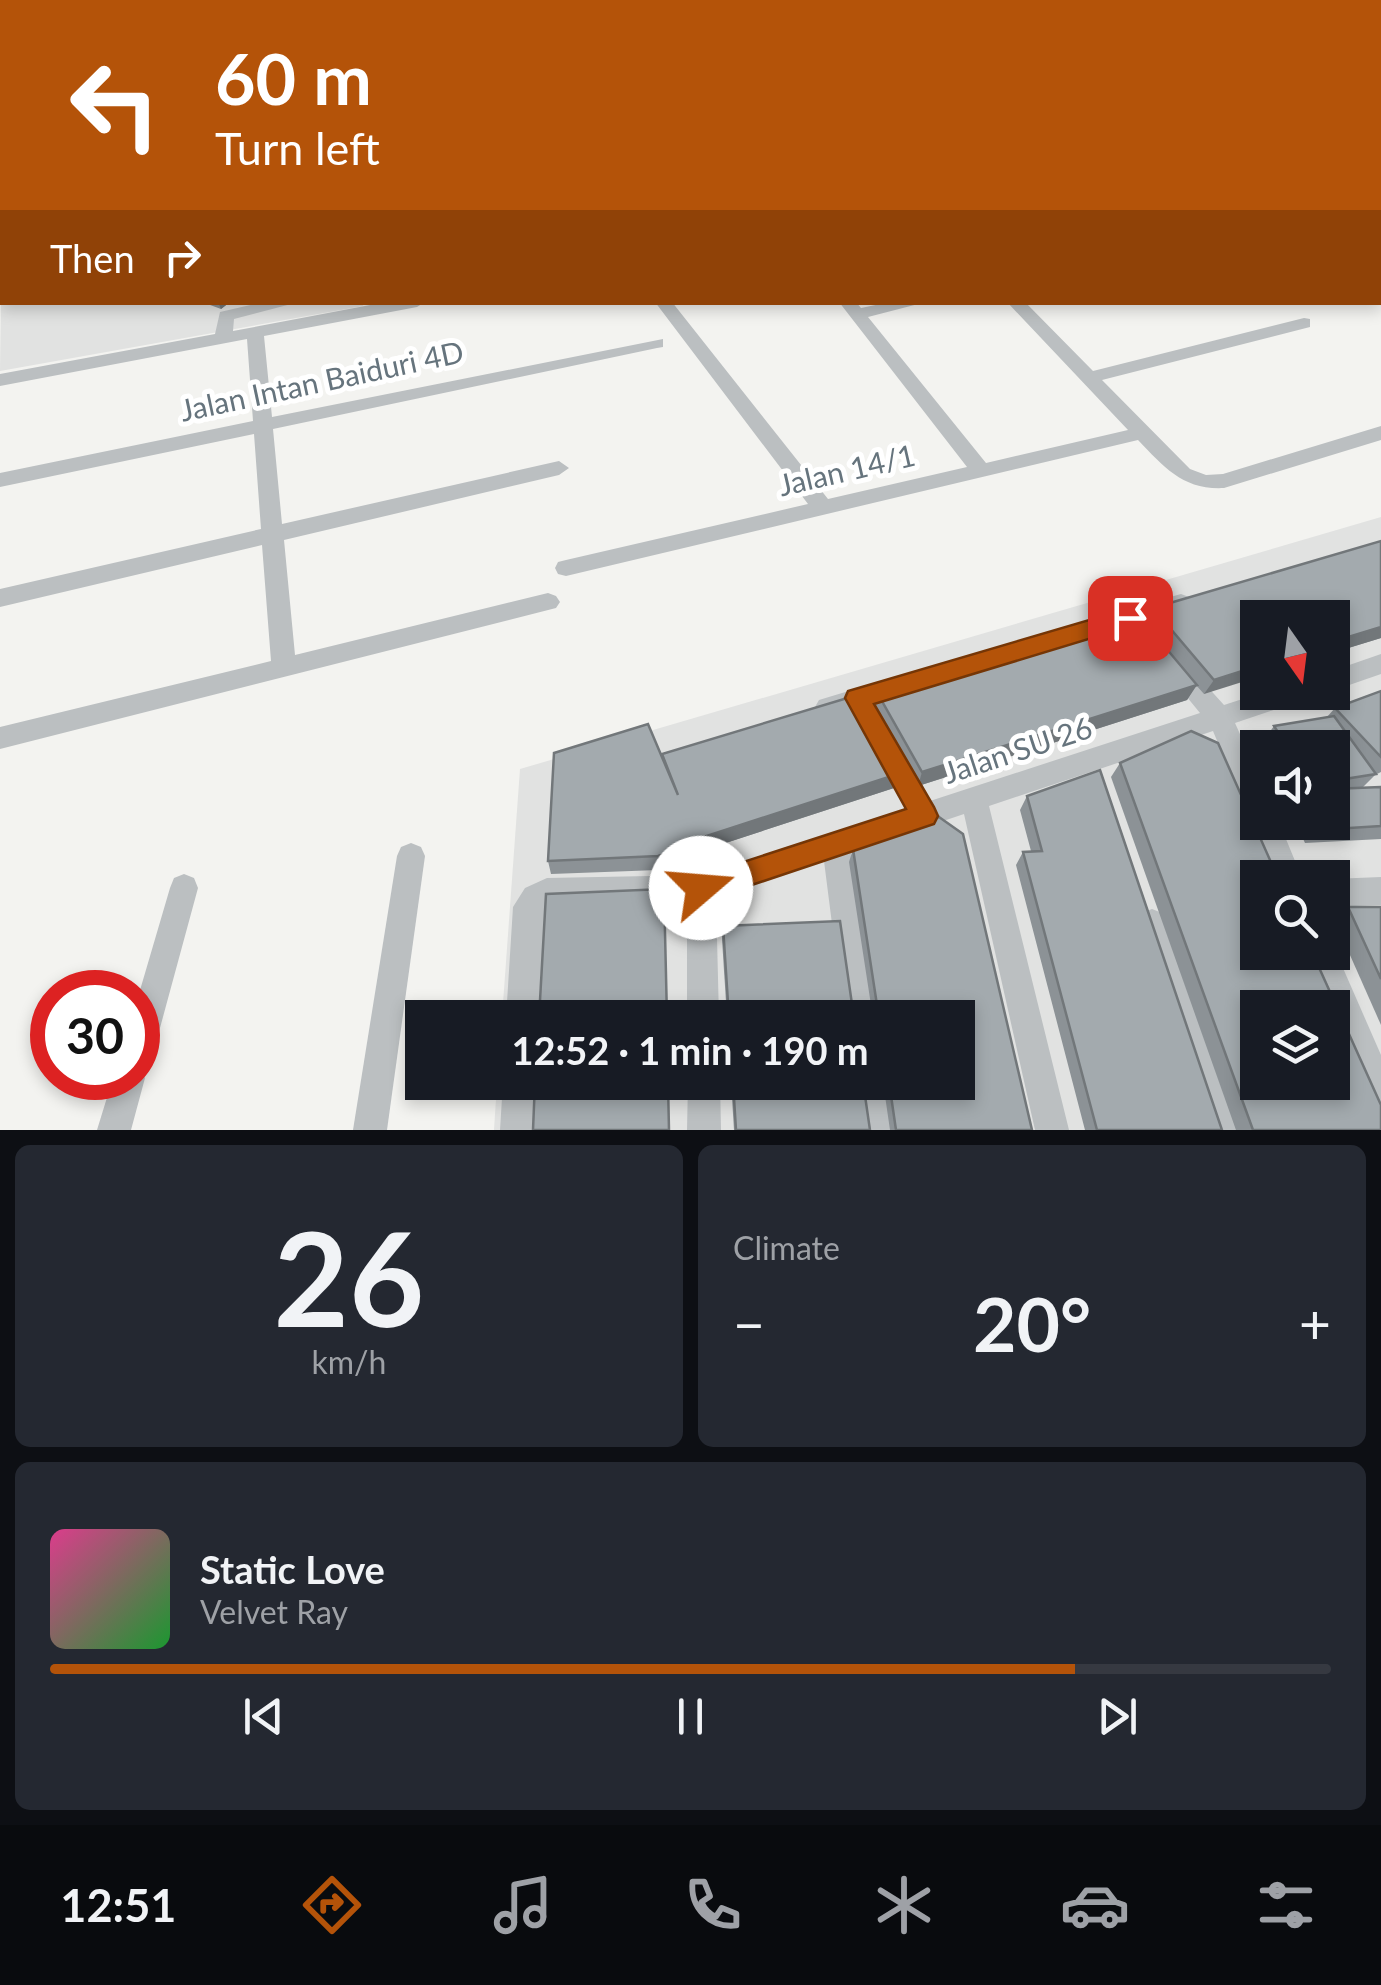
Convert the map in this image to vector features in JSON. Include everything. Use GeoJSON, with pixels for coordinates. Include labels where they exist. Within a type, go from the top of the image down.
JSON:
{"type":"FeatureCollection","features":[{"type":"Feature","properties":{"kind":"street"},"geometry":{"type":"LineString","coordinates":[[223,339],[226,316],[278,305]]}},
{"type":"Feature","properties":{"kind":"street"},"geometry":{"type":"LineString","coordinates":[[0,401],[2,380],[385,305]]}},
{"type":"Feature","properties":{"kind":"street"},"geometry":{"type":"LineString","coordinates":[[665,305],[823,508]]}},
{"type":"Feature","properties":{"kind":"street"},"geometry":{"type":"LineString","coordinates":[[853,308],[886,305]]}},
{"type":"Feature","properties":{"kind":"street"},"geometry":{"type":"LineString","coordinates":[[1017,305],[1183,474],[1204,482],[1244,476],[1381,433]]}},
{"type":"Feature","properties":{"kind":"street"},"geometry":{"type":"LineString","coordinates":[[853,308],[981,471]]}},
{"type":"Feature","properties":{"kind":"street"},"geometry":{"type":"LineString","coordinates":[[1088,378],[1304,323]]}},
{"type":"Feature","properties":{"kind":"street"},"geometry":{"type":"LineString","coordinates":[[255,333],[284,667]]}},
{"type":"Feature","properties":{"kind":"street","name":"Jalan Intan Baiduri 4D"},"geometry":{"type":"LineString","coordinates":[[0,480],[657,342]]}},
{"type":"Feature","properties":{"kind":"street","name":"Jalan 14/1"},"geometry":{"type":"LineString","coordinates":[[566,568],[1142,433]]}},
{"type":"Feature","properties":{"kind":"street"},"geometry":{"type":"LineString","coordinates":[[0,598],[559,468]]}},
{"type":"Feature","properties":{"kind":"street"},"geometry":{"type":"LineString","coordinates":[[1093,628],[1142,632],[1201,597]]}},
{"type":"Feature","properties":{"kind":"street"},"geometry":{"type":"LineString","coordinates":[[0,738],[548,602]]}},
{"type":"Feature","properties":{"kind":"street"},"geometry":{"type":"LineString","coordinates":[[1142,632],[1220,718],[1240,764]]}},
{"type":"Feature","properties":{"kind":"street"},"geometry":{"type":"LineString","coordinates":[[1350,674],[1381,664]]}},
{"type":"Feature","properties":{"kind":"street"},"geometry":{"type":"LineString","coordinates":[[804,714],[930,677]]}},
{"type":"Feature","properties":{"kind":"street"},"geometry":{"type":"LineString","coordinates":[[857,698],[924,816]]}},
{"type":"Feature","properties":{"kind":"street","name":"Jalan SU 26"},"geometry":{"type":"LineString","coordinates":[[523,1000],[528,907],[547,892],[701,888],[974,799],[1096,769],[1244,710]]}},
{"type":"Feature","properties":{"kind":"street"},"geometry":{"type":"LineString","coordinates":[[974,799],[1052,1130]]}},
{"type":"Feature","properties":{"kind":"street"},"geometry":{"type":"LineString","coordinates":[[836,844],[858,1000]]}},
{"type":"Feature","properties":{"kind":"street"},"geometry":{"type":"LineString","coordinates":[[370,1130],[411,856]]}},
{"type":"Feature","properties":{"kind":"street"},"geometry":{"type":"LineString","coordinates":[[160,973],[184,888]]}},
{"type":"Feature","properties":{"kind":"street"},"geometry":{"type":"LineString","coordinates":[[701,888],[703,1000]]}},
{"type":"Feature","properties":{"kind":"street"},"geometry":{"type":"LineString","coordinates":[[1140,890],[1226,1130]]}},
{"type":"Feature","properties":{"kind":"street"},"geometry":{"type":"LineString","coordinates":[[1350,891],[1381,890]]}},
{"type":"Feature","properties":{"kind":"street"},"geometry":{"type":"LineString","coordinates":[[1328,970],[1381,1093]]}},
{"type":"Feature","properties":{"kind":"street"},"geometry":{"type":"LineString","coordinates":[[114,1130],[123,1100]]}},
{"type":"Feature","properties":{"kind":"street"},"geometry":{"type":"LineString","coordinates":[[516,1130],[518,1100]]}},
{"type":"Feature","properties":{"kind":"street"},"geometry":{"type":"LineString","coordinates":[[704,1100],[704,1130]]}},
{"type":"Feature","properties":{"kind":"street"},"geometry":{"type":"LineString","coordinates":[[871,1100],[875,1130]]}},
{"type":"Feature","properties":{"kind":"shaded area"},"geometry":{"type":"Polygon","coordinates":[[[1,305],[363,306],[0,371],[1,305]]]}},
{"type":"Feature","properties":{"kind":"shaded area"},"geometry":{"type":"Polygon","coordinates":[[[1381,517],[1381,1130],[494,1130],[496,1100],[975,1100],[975,1000],[503,1000],[520,769],[1381,517]]]}},
{"type":"Feature","properties":{"kind":"building"},"geometry":{"type":"Polygon","coordinates":[[[1381,541],[1381,627],[1350,636],[1350,600],[1240,600],[1240,672],[1214,680],[1153,608],[1381,541]]]}},
{"type":"Feature","properties":{"kind":"building"},"geometry":{"type":"Polygon","coordinates":[[[1134,610],[1197,685],[922,772],[874,687],[1134,610]]]}},
{"type":"Feature","properties":{"kind":"building"},"geometry":{"type":"Polygon","coordinates":[[[1381,691],[1381,757],[1337,710],[1350,710],[1350,702],[1381,691]]]}},
{"type":"Feature","properties":{"kind":"building"},"geometry":{"type":"Polygon","coordinates":[[[854,696],[898,774],[694,840],[695,844],[658,856],[548,861],[554,753],[648,724],[678,795],[662,754],[854,696]]]}},
{"type":"Feature","properties":{"kind":"building"},"geometry":{"type":"Polygon","coordinates":[[[1334,716],[1344,730],[1277,730],[1274,726],[1334,716]]]}},
{"type":"Feature","properties":{"kind":"building"},"geometry":{"type":"Polygon","coordinates":[[[1191,731],[1218,743],[1240,792],[1240,840],[1261,840],[1270,860],[1240,860],[1240,970],[1320,970],[1329,990],[1240,990],[1240,1094],[1120,763],[1191,731]]]}},
{"type":"Feature","properties":{"kind":"building"},"geometry":{"type":"Polygon","coordinates":[[[1350,738],[1376,774],[1350,778],[1350,738]]]}},
{"type":"Feature","properties":{"kind":"building"},"geometry":{"type":"Polygon","coordinates":[[[1100,770],[1222,1130],[1097,1130],[1023,852],[1042,851],[1027,796],[1100,770]]]}},
{"type":"Feature","properties":{"kind":"building"},"geometry":{"type":"Polygon","coordinates":[[[1381,787],[1381,826],[1350,828],[1350,788],[1381,787]]]}},
{"type":"Feature","properties":{"kind":"building"},"geometry":{"type":"Polygon","coordinates":[[[939,817],[963,834],[1032,1130],[896,1130],[892,1100],[975,1100],[975,1000],[876,1000],[853,849],[939,817]]]}},
{"type":"Feature","properties":{"kind":"building"},"geometry":{"type":"Polygon","coordinates":[[[664,889],[667,1000],[540,1000],[546,894],[664,889]]]}},
{"type":"Feature","properties":{"kind":"building"},"geometry":{"type":"Polygon","coordinates":[[[1350,907],[1381,907],[1381,979],[1350,911],[1350,907]]]}},
{"type":"Feature","properties":{"kind":"building"},"geometry":{"type":"Polygon","coordinates":[[[840,921],[851,1000],[728,1000],[723,926],[840,921]]]}},
{"type":"Feature","properties":{"kind":"building"},"geometry":{"type":"Polygon","coordinates":[[[1350,1036],[1381,1105],[1381,1130],[1253,1130],[1242,1100],[1350,1100],[1350,1036]]]}},
{"type":"Feature","properties":{"kind":"building"},"geometry":{"type":"Polygon","coordinates":[[[534,1100],[668,1100],[669,1130],[533,1130],[534,1100]]]}},
{"type":"Feature","properties":{"kind":"building"},"geometry":{"type":"Polygon","coordinates":[[[734,1100],[866,1100],[870,1130],[736,1130],[734,1100]]]}},
{"type":"Feature","properties":{"kind":"route"},"geometry":{"type":"LineString","coordinates":[[701,888],[924,816],[857,698],[1130,618]]}}]}
